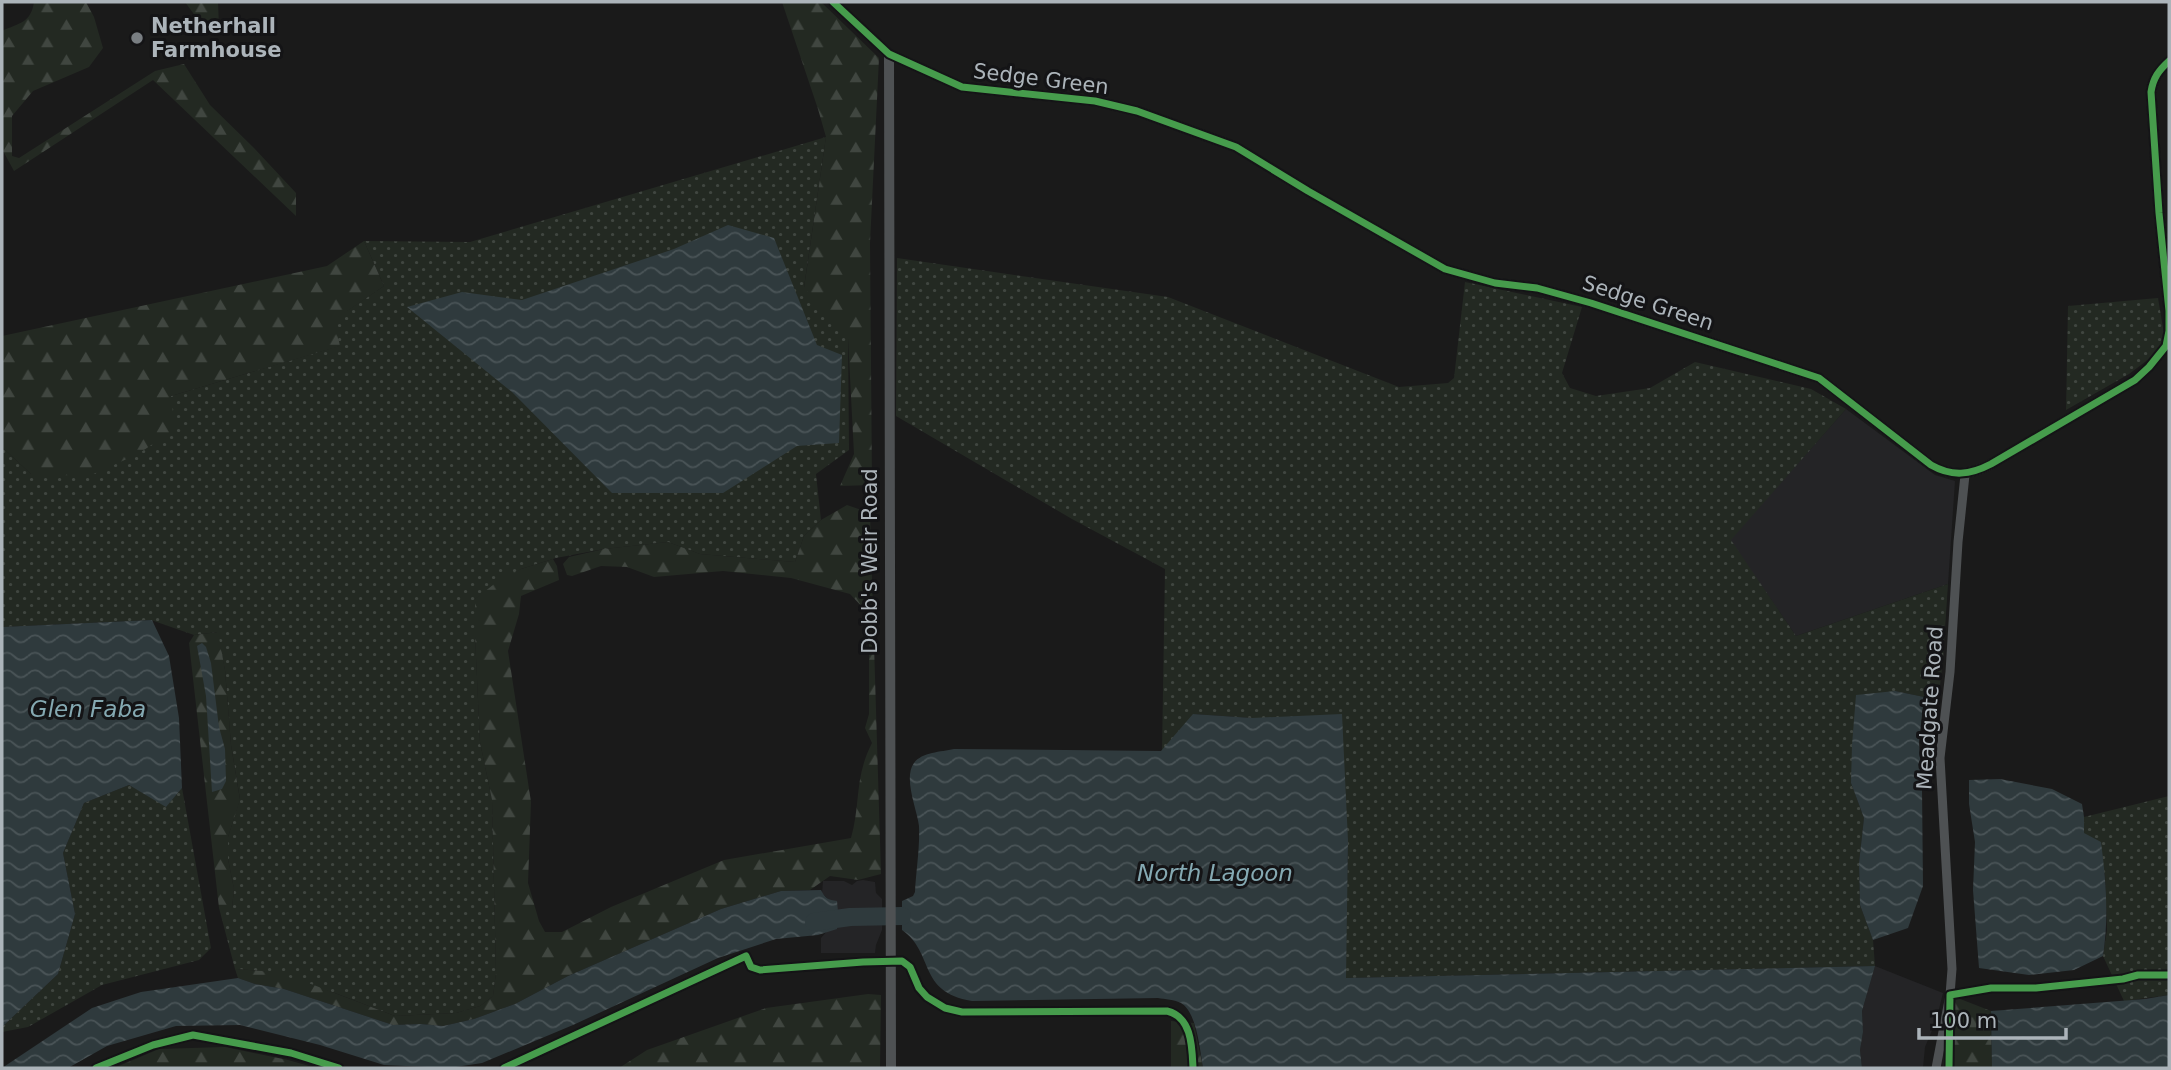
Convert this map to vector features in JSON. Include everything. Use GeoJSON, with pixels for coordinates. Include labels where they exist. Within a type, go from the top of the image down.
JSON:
{"type":"FeatureCollection","features":[{"type":"Feature","properties":{"kind":"street","name":"Sedge Green"},"geometry":{"type":"LineString","coordinates":[[832,2],[888,54],[962,88],[1105,104],[1137,111],[1236,147],[1445,269],[1495,283],[1537,288],[1591,303],[1819,378],[1931,465],[1965,475]]}},
{"type":"Feature","properties":{"kind":"street","name":"Dobb's Weir Road"},"geometry":{"type":"LineString","coordinates":[[888,54],[891,1068]]}},
{"type":"Feature","properties":{"kind":"street"},"geometry":{"type":"LineString","coordinates":[[1965,475],[1991,464],[2113,394],[2149,368],[2165,345],[2169,331],[2169,310],[2151,92],[2153,80],[2165,65]]}},
{"type":"Feature","properties":{"kind":"street","name":"Meadgate Road"},"geometry":{"type":"LineString","coordinates":[[1936,1068],[1950,995],[1952,969],[1940,758],[1951,673],[1958,542],[1965,475]]}},
{"type":"Feature","properties":{"kind":"shaded area"},"geometry":{"type":"Polygon","coordinates":[[[1846,409],[1935,475],[1955,481],[1948,584],[1796,636],[1730,540],[1846,409]]]}},
{"type":"Feature","properties":{"kind":"shaded area"},"geometry":{"type":"Polygon","coordinates":[[[863,880],[875,882],[876,893],[882,899],[882,930],[875,953],[821,953],[821,938],[827,931],[837,928],[835,913],[822,893],[823,881],[844,881],[852,885],[863,880]]]}},
{"type":"Feature","properties":{"kind":"shaded area"},"geometry":{"type":"Polygon","coordinates":[[[1875,966],[1943,993],[1936,1021],[1925,1047],[1923,1068],[1862,1068],[1862,1011],[1875,966]]]}},
{"type":"Feature","properties":{"kind":"green space"},"geometry":{"type":"Polygon","coordinates":[[[34,2],[86,2],[94,17],[103,48],[89,67],[33,91],[12,116],[12,156],[19,158],[155,71],[184,64],[210,105],[296,193],[296,216],[153,80],[14,171],[2,149],[2,31],[27,18],[34,2]]]}},
{"type":"Feature","properties":{"kind":"green space"},"geometry":{"type":"Polygon","coordinates":[[[185,2],[218,2],[219,27],[211,30],[196,17],[185,2]]]}},
{"type":"Feature","properties":{"kind":"green space"},"geometry":{"type":"Polygon","coordinates":[[[782,2],[821,2],[879,58],[870,243],[872,485],[840,486],[854,454],[848,338],[804,288],[826,137],[782,2]]]}},
{"type":"Feature","properties":{"kind":"green space"},"geometry":{"type":"Polygon","coordinates":[[[826,137],[804,287],[848,333],[849,450],[816,474],[821,520],[804,536],[795,562],[700,554],[668,542],[604,549],[556,558],[521,569],[475,599],[480,742],[492,800],[496,973],[493,996],[480,1006],[456,1013],[395,1016],[335,993],[262,971],[235,969],[219,908],[232,908],[234,889],[228,859],[228,837],[240,799],[231,745],[225,670],[217,632],[194,635],[151,620],[2,627],[2,447],[31,474],[171,396],[339,346],[333,320],[384,286],[364,241],[470,242],[826,137]]]}},
{"type":"Feature","properties":{"kind":"green space"},"geometry":{"type":"Polygon","coordinates":[[[364,241],[384,286],[334,320],[340,346],[171,396],[175,429],[138,454],[89,476],[31,474],[2,447],[2,336],[327,266],[364,241]]]}},
{"type":"Feature","properties":{"kind":"green space"},"geometry":{"type":"Polygon","coordinates":[[[897,258],[1168,297],[1399,387],[1448,383],[1454,378],[1465,282],[1582,307],[1562,373],[1570,388],[1596,396],[1650,388],[1695,362],[1811,389],[1846,409],[1731,540],[1796,636],[1948,584],[1939,694],[1924,697],[1895,691],[1851,783],[1864,818],[1859,863],[1860,905],[1873,940],[1875,966],[1345,978],[1348,841],[1252,718],[1194,714],[1162,751],[1165,569],[1072,519],[896,416],[897,258]]]}},
{"type":"Feature","properties":{"kind":"green space"},"geometry":{"type":"Polygon","coordinates":[[[2158,298],[2166,346],[2129,374],[2066,410],[2068,306],[2158,298]]]}},
{"type":"Feature","properties":{"kind":"green space"},"geometry":{"type":"Polygon","coordinates":[[[847,505],[870,513],[881,874],[858,880],[830,876],[810,890],[781,891],[721,909],[568,976],[515,1004],[474,1019],[443,1026],[393,1025],[284,989],[238,978],[235,969],[281,975],[395,1016],[456,1013],[480,1006],[493,996],[496,973],[492,800],[480,742],[475,599],[502,578],[553,559],[559,580],[521,596],[519,614],[508,651],[531,802],[528,883],[545,932],[562,932],[611,907],[724,860],[851,838],[860,779],[872,743],[865,728],[869,714],[867,612],[850,594],[791,578],[723,571],[654,577],[627,567],[601,566],[572,576],[567,575],[563,564],[569,557],[604,549],[668,542],[700,554],[795,562],[804,536],[821,520],[847,505]]]}},
{"type":"Feature","properties":{"kind":"green space"},"geometry":{"type":"Polygon","coordinates":[[[218,632],[240,800],[228,837],[228,859],[234,889],[232,908],[219,908],[189,643],[194,635],[218,632]]]}},
{"type":"Feature","properties":{"kind":"green space"},"geometry":{"type":"Polygon","coordinates":[[[129,785],[166,806],[182,788],[211,948],[199,960],[102,985],[28,1027],[2,1032],[2,1027],[58,974],[75,914],[63,853],[84,803],[129,785]]]}},
{"type":"Feature","properties":{"kind":"green space"},"geometry":{"type":"Polygon","coordinates":[[[2169,796],[2169,995],[2124,1001],[2103,956],[2107,930],[2105,874],[2084,833],[2084,817],[2169,796]]]}},
{"type":"Feature","properties":{"kind":"green space"},"geometry":{"type":"Polygon","coordinates":[[[868,994],[881,995],[880,1068],[619,1068],[647,1050],[766,1008],[868,994]]]}},
{"type":"Feature","properties":{"kind":"green space"},"geometry":{"type":"Polygon","coordinates":[[[1950,995],[1991,1011],[1992,1068],[1943,1068],[1950,995]]]}},
{"type":"Feature","properties":{"kind":"green space"},"geometry":{"type":"Polygon","coordinates":[[[1171,1021],[1194,1023],[1203,1068],[1171,1068],[1171,1021]]]}},
{"type":"Feature","properties":{"kind":"green space"},"geometry":{"type":"Polygon","coordinates":[[[225,1047],[316,1068],[114,1068],[159,1049],[225,1047]]]}},
{"type":"Feature","properties":{"kind":"water"},"geometry":{"type":"Polygon","coordinates":[[[728,225],[774,238],[817,345],[842,355],[839,443],[797,446],[723,493],[612,493],[512,392],[407,307],[462,292],[522,300],[674,249],[728,225]]]}},
{"type":"Feature","properties":{"kind":"water","name":"Glen Faba"},"geometry":{"type":"Polygon","coordinates":[[[152,620],[169,656],[179,718],[182,788],[166,807],[129,785],[84,803],[63,853],[75,914],[58,974],[2,1027],[2,627],[152,620]]]}},
{"type":"Feature","properties":{"kind":"water"},"geometry":{"type":"Polygon","coordinates":[[[202,643],[211,663],[219,727],[225,749],[226,781],[222,789],[212,792],[206,696],[197,646],[202,643]]]}},
{"type":"Feature","properties":{"kind":"water"},"geometry":{"type":"Polygon","coordinates":[[[1895,691],[1924,697],[1919,742],[1923,886],[1908,928],[1873,940],[1860,905],[1859,863],[1864,818],[1851,783],[1856,695],[1895,691]]]}},
{"type":"Feature","properties":{"kind":"water","name":"North Lagoon"},"geometry":{"type":"Polygon","coordinates":[[[1193,714],[1252,718],[1342,714],[1348,841],[1346,978],[1875,966],[1862,1011],[1862,1068],[1203,1068],[1191,1015],[1176,1001],[1158,998],[972,1001],[942,989],[934,981],[912,939],[902,930],[902,901],[913,896],[915,892],[919,826],[910,777],[917,759],[954,749],[1161,751],[1193,714]]]}},
{"type":"Feature","properties":{"kind":"water"},"geometry":{"type":"Polygon","coordinates":[[[2000,779],[2052,789],[2082,804],[2084,833],[2101,842],[2106,899],[2103,956],[2074,970],[2029,975],[1979,968],[1973,890],[1975,842],[1969,804],[1969,780],[2000,779]]]}},
{"type":"Feature","properties":{"kind":"water"},"geometry":{"type":"Polygon","coordinates":[[[821,890],[827,898],[837,901],[838,912],[834,915],[837,929],[818,935],[776,939],[718,958],[573,1025],[482,1063],[449,1068],[384,1065],[320,1045],[240,1025],[176,1026],[107,1046],[68,1068],[2,1068],[92,1008],[141,992],[238,978],[284,989],[393,1025],[443,1026],[474,1019],[515,1004],[568,976],[721,909],[781,891],[821,890]]]}},
{"type":"Feature","properties":{"kind":"water"},"geometry":{"type":"Polygon","coordinates":[[[2169,995],[2169,1068],[1992,1068],[1991,1011],[2169,995]]]}},
{"type":"Feature","properties":{"kind":"waterway"},"geometry":{"type":"LineString","coordinates":[[814,922],[850,917],[902,916]]}},
{"type":"Feature","properties":{"kind":"cycle path"},"geometry":{"type":"LineString","coordinates":[[833,2],[889,54],[962,87],[1095,101],[1137,111],[1236,147],[1445,269],[1495,283],[1537,288],[1591,303],[1819,378],[1931,465],[1954,473],[1968,472],[1991,464],[2135,380],[2166,346],[2169,311],[2151,92],[2157,75],[2169,61]]}},
{"type":"Feature","properties":{"kind":"cycle path"},"geometry":{"type":"LineString","coordinates":[[504,1068],[746,956],[751,967],[760,970],[902,961],[910,967],[919,988],[927,997],[945,1008],[962,1012],[1167,1011],[1175,1014],[1186,1026],[1191,1042],[1193,1068]]}},
{"type":"Feature","properties":{"kind":"cycle path"},"geometry":{"type":"LineString","coordinates":[[1949,1068],[1950,995],[1991,988],[2036,988],[2138,975],[2169,975]]}},
{"type":"Feature","properties":{"kind":"cycle path"},"geometry":{"type":"LineString","coordinates":[[96,1068],[153,1045],[193,1035],[291,1053],[339,1068]]}},
{"type":"Feature","properties":{"kind":"place","name":"Netherhall Farmhouse"},"geometry":{"type":"Point","coordinates":[137,38]}}]}
